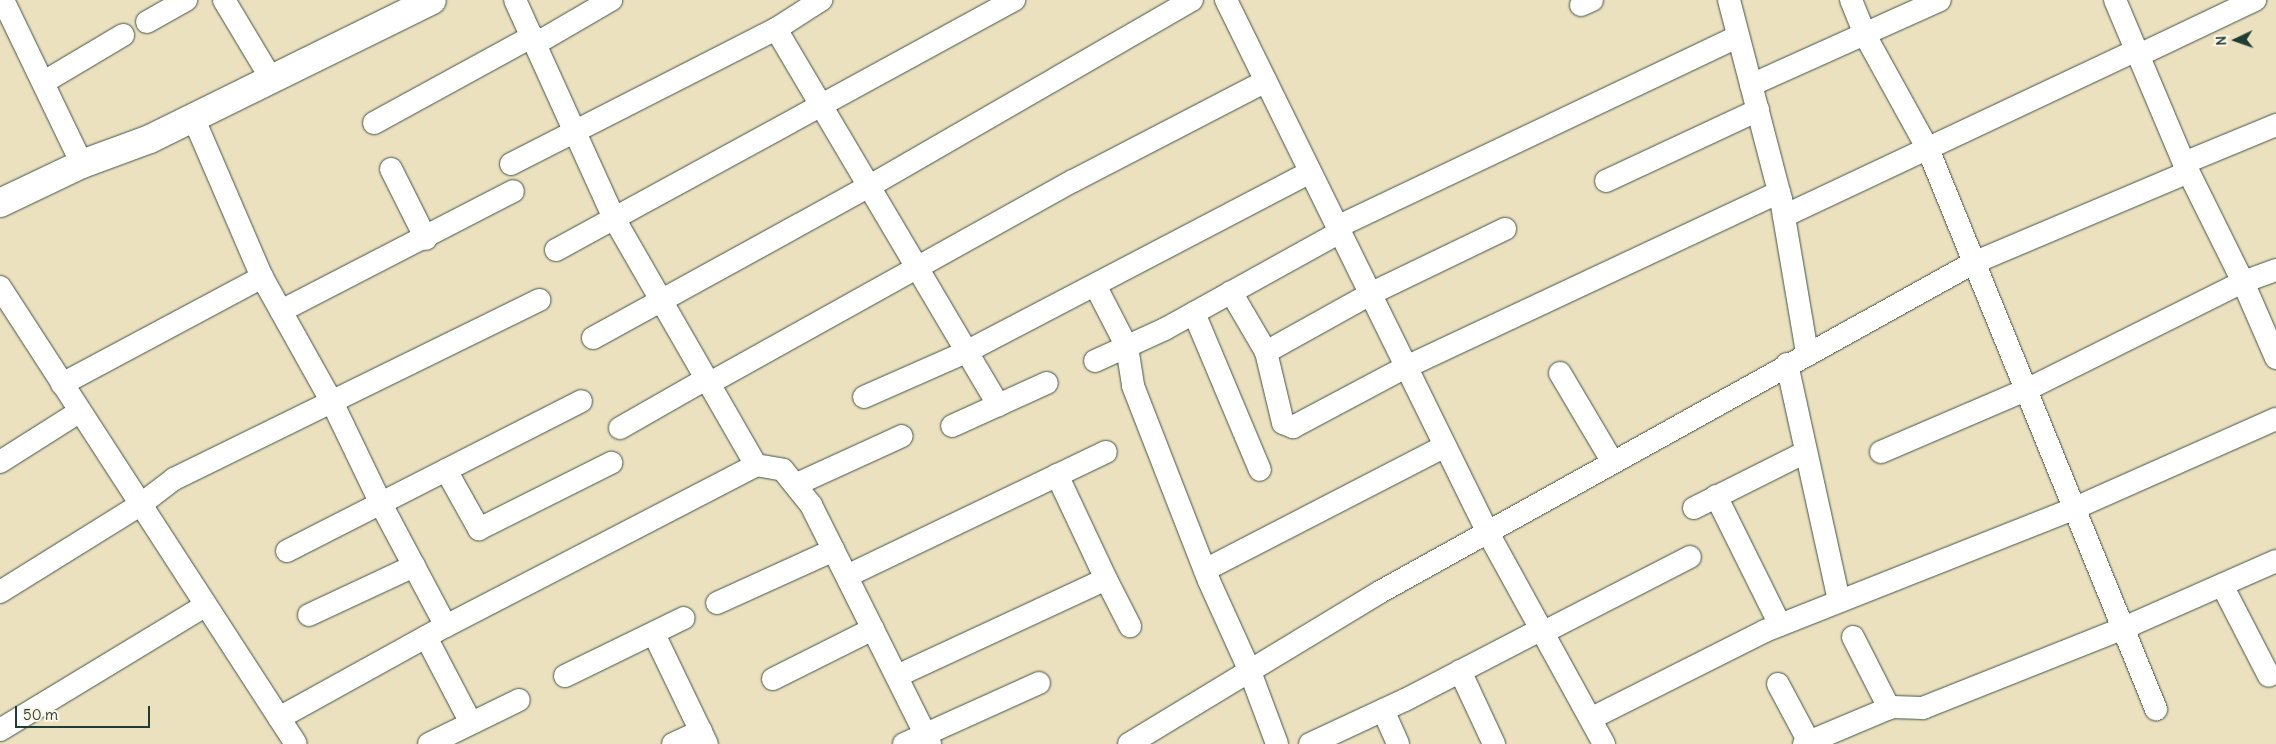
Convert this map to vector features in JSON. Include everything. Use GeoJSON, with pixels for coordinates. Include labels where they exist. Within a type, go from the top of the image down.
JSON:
{"type":"FeatureCollection","features":[{"type":"Feature","properties":{"kind":"main road"},"geometry":{"type":"LineString","coordinates":[[0,203],[82,164],[150,138],[270,77],[432,0]]}},
{"type":"Feature","properties":{"kind":"street"},"geometry":{"type":"LineString","coordinates":[[147,22],[186,0]]}},
{"type":"Feature","properties":{"kind":"street"},"geometry":{"type":"LineString","coordinates":[[224,0],[270,77]]}},
{"type":"Feature","properties":{"kind":"street"},"geometry":{"type":"LineString","coordinates":[[515,0],[535,39],[615,220],[659,300],[756,464]]}},
{"type":"Feature","properties":{"kind":"street"},"geometry":{"type":"LineString","coordinates":[[374,123],[611,0]]}},
{"type":"Feature","properties":{"kind":"street"},"geometry":{"type":"LineString","coordinates":[[511,164],[776,29],[821,0]]}},
{"type":"Feature","properties":{"kind":"street"},"geometry":{"type":"LineString","coordinates":[[556,250],[615,220],[1014,0]]}},
{"type":"Feature","properties":{"kind":"street"},"geometry":{"type":"LineString","coordinates":[[593,338],[659,300],[868,187],[1192,0]]}},
{"type":"Feature","properties":{"kind":"street"},"geometry":{"type":"LineString","coordinates":[[1226,0],[1486,531],[1592,718],[1604,744]]}},
{"type":"Feature","properties":{"kind":"street"},"geometry":{"type":"LineString","coordinates":[[1728,0],[1779,192],[1807,353]]}},
{"type":"Feature","properties":{"kind":"street"},"geometry":{"type":"LineString","coordinates":[[1851,0],[1865,35],[1928,148],[1973,263],[2076,508],[2156,708]]}},
{"type":"Feature","properties":{"kind":"street"},"geometry":{"type":"LineString","coordinates":[[1751,85],[1940,0]]}},
{"type":"Feature","properties":{"kind":"street"},"geometry":{"type":"LineString","coordinates":[[2115,0],[2136,54],[2186,167],[2243,282],[2276,358]]}},
{"type":"Feature","properties":{"kind":"street"},"geometry":{"type":"LineString","coordinates":[[1784,216],[1928,148],[2255,0]]}},
{"type":"Feature","properties":{"kind":"street"},"geometry":{"type":"LineString","coordinates":[[4,8],[44,82],[82,164]]}},
{"type":"Feature","properties":{"kind":"street"},"geometry":{"type":"LineString","coordinates":[[776,29],[998,405]]}},
{"type":"Feature","properties":{"kind":"street"},"geometry":{"type":"LineString","coordinates":[[44,82],[123,35]]}},
{"type":"Feature","properties":{"kind":"street"},"geometry":{"type":"LineString","coordinates":[[1095,361],[1194,313],[1339,229],[1738,37]]}},
{"type":"Feature","properties":{"kind":"street"},"geometry":{"type":"LineString","coordinates":[[620,428],[1073,181],[1266,81]]}},
{"type":"Feature","properties":{"kind":"street"},"geometry":{"type":"LineString","coordinates":[[1606,181],[1758,110]]}},
{"type":"Feature","properties":{"kind":"street"},"geometry":{"type":"LineString","coordinates":[[193,117],[262,277],[332,402],[381,504],[446,626]]}},
{"type":"Feature","properties":{"kind":"street"},"geometry":{"type":"LineString","coordinates":[[1129,744],[1249,669],[1486,531],[1973,263],[2276,125]]}},
{"type":"Feature","properties":{"kind":"street"},"geometry":{"type":"LineString","coordinates":[[391,169],[426,239]]}},
{"type":"Feature","properties":{"kind":"street"},"geometry":{"type":"LineString","coordinates":[[864,397],[966,352],[1310,172]]}},
{"type":"Feature","properties":{"kind":"street"},"geometry":{"type":"LineString","coordinates":[[281,311],[426,239],[513,192]]}},
{"type":"Feature","properties":{"kind":"street"},"geometry":{"type":"LineString","coordinates":[[1231,292],[1266,352],[1283,423],[1287,428],[1406,367],[1779,192]]}},
{"type":"Feature","properties":{"kind":"street"},"geometry":{"type":"LineString","coordinates":[[1266,352],[1370,294],[1505,229]]}},
{"type":"Feature","properties":{"kind":"street"},"geometry":{"type":"LineString","coordinates":[[1881,452],[2026,390],[2243,282],[2276,270]]}},
{"type":"Feature","properties":{"kind":"street"},"geometry":{"type":"LineString","coordinates":[[62,384],[262,277]]}},
{"type":"Feature","properties":{"kind":"street"},"geometry":{"type":"LineString","coordinates":[[1095,285],[1127,347],[1132,386],[1205,570],[1249,669],[1277,744]]}},
{"type":"Feature","properties":{"kind":"street"},"geometry":{"type":"LineString","coordinates":[[0,286],[79,412],[296,744]]}},
{"type":"Feature","properties":{"kind":"street"},"geometry":{"type":"LineString","coordinates":[[0,592],[140,505],[174,479],[539,300]]}},
{"type":"Feature","properties":{"kind":"street"},"geometry":{"type":"LineString","coordinates":[[1194,313],[1260,470]]}},
{"type":"Feature","properties":{"kind":"street"},"geometry":{"type":"LineString","coordinates":[[1787,364],[1839,600]]}},
{"type":"Feature","properties":{"kind":"street"},"geometry":{"type":"LineString","coordinates":[[1560,373],[1612,461]]}},
{"type":"Feature","properties":{"kind":"street"},"geometry":{"type":"LineString","coordinates":[[952,426],[1047,383]]}},
{"type":"Feature","properties":{"kind":"street"},"geometry":{"type":"LineString","coordinates":[[287,551],[580,401]]}},
{"type":"Feature","properties":{"kind":"street"},"geometry":{"type":"LineString","coordinates":[[0,462],[79,412]]}},
{"type":"Feature","properties":{"kind":"street"},"geometry":{"type":"LineString","coordinates":[[1592,718],[1780,625],[1839,600],[2076,508],[2276,419]]}},
{"type":"Feature","properties":{"kind":"street"},"geometry":{"type":"LineString","coordinates":[[797,484],[902,436]]}},
{"type":"Feature","properties":{"kind":"street"},"geometry":{"type":"LineString","coordinates":[[1205,570],[1445,446]]}},
{"type":"Feature","properties":{"kind":"street"},"geometry":{"type":"LineString","coordinates":[[846,576],[1106,452]]}},
{"type":"Feature","properties":{"kind":"street"},"geometry":{"type":"LineString","coordinates":[[1694,508],[1806,452]]}},
{"type":"Feature","properties":{"kind":"street"},"geometry":{"type":"LineString","coordinates":[[446,470],[478,529],[611,463]]}},
{"type":"Feature","properties":{"kind":"street"},"geometry":{"type":"LineString","coordinates":[[279,718],[446,626],[756,464],[783,470],[797,484],[834,550],[927,739]]}},
{"type":"Feature","properties":{"kind":"street"},"geometry":{"type":"LineString","coordinates":[[1058,475],[1130,626]]}},
{"type":"Feature","properties":{"kind":"street"},"geometry":{"type":"LineString","coordinates":[[1716,496],[1780,625]]}},
{"type":"Feature","properties":{"kind":"street"},"geometry":{"type":"LineString","coordinates":[[717,603],[834,550]]}},
{"type":"Feature","properties":{"kind":"street"},"geometry":{"type":"LineString","coordinates":[[1310,744],[1383,710],[1690,557]]}},
{"type":"Feature","properties":{"kind":"street"},"geometry":{"type":"LineString","coordinates":[[1778,684],[1808,743],[1889,708],[1923,708],[2124,628],[2276,561]]}},
{"type":"Feature","properties":{"kind":"street"},"geometry":{"type":"LineString","coordinates":[[309,615],[414,566]]}},
{"type":"Feature","properties":{"kind":"street"},"geometry":{"type":"LineString","coordinates":[[897,676],[1106,579]]}},
{"type":"Feature","properties":{"kind":"street"},"geometry":{"type":"LineString","coordinates":[[2222,585],[2269,676]]}},
{"type":"Feature","properties":{"kind":"street"},"geometry":{"type":"LineString","coordinates":[[0,730],[205,606]]}},
{"type":"Feature","properties":{"kind":"street"},"geometry":{"type":"LineString","coordinates":[[565,676],[684,618]]}},
{"type":"Feature","properties":{"kind":"street"},"geometry":{"type":"LineString","coordinates":[[773,679],[873,629]]}},
{"type":"Feature","properties":{"kind":"street"},"geometry":{"type":"LineString","coordinates":[[654,634],[704,737],[673,744]]}},
{"type":"Feature","properties":{"kind":"street"},"geometry":{"type":"LineString","coordinates":[[426,637],[471,723]]}},
{"type":"Feature","properties":{"kind":"street"},"geometry":{"type":"LineString","coordinates":[[1854,637],[1889,708]]}},
{"type":"Feature","properties":{"kind":"street"},"geometry":{"type":"LineString","coordinates":[[1460,671],[1494,744]]}},
{"type":"Feature","properties":{"kind":"street"},"geometry":{"type":"LineString","coordinates":[[904,744],[927,739],[1039,683]]}},
{"type":"Feature","properties":{"kind":"street"},"geometry":{"type":"LineString","coordinates":[[429,744],[518,700]]}},
{"type":"Feature","properties":{"kind":"street"},"geometry":{"type":"LineString","coordinates":[[1383,710],[1398,744]]}}]}
